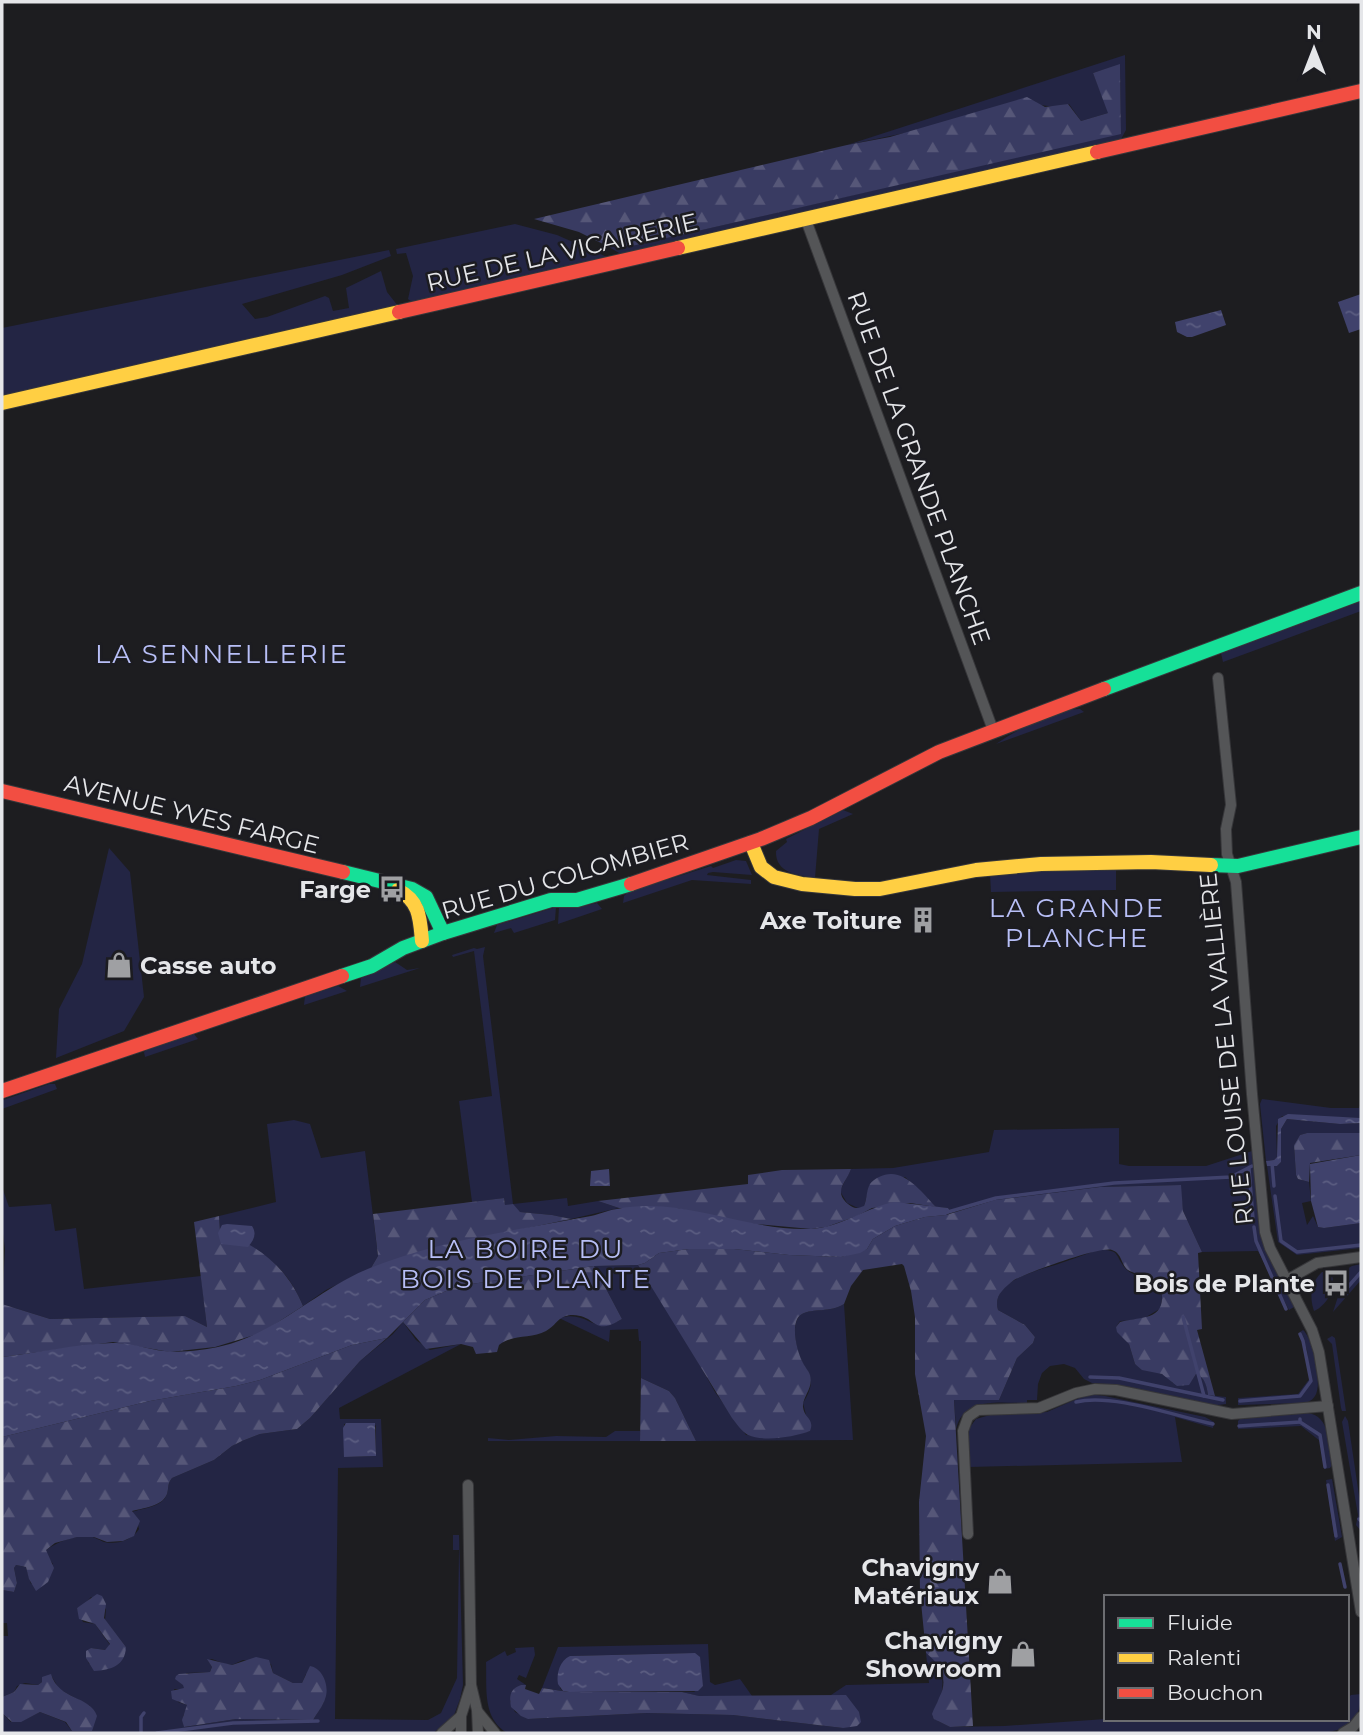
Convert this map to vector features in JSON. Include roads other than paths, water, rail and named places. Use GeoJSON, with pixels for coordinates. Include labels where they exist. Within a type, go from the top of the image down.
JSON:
{"type":"FeatureCollection","features":[{"type":"Feature","properties":{"kind":"street","name":"RUE DE LA VICAIRERIE"},"geometry":{"type":"LineString","coordinates":[[2,403],[806,220],[1361,90]]}},
{"type":"Feature","properties":{"kind":"street","name":"RUE DE LA GRANDE PLANCHE"},"geometry":{"type":"LineString","coordinates":[[806,220],[993,730]]}},
{"type":"Feature","properties":{"kind":"street","name":"RUE DU COLOMBIER"},"geometry":{"type":"LineString","coordinates":[[2,1091],[372,966],[403,948],[443,933],[551,900],[577,900],[618,889],[756,841],[811,818],[939,752],[1361,593]]}},
{"type":"Feature","properties":{"kind":"street","name":"RUE LOUISE DE LA VALLIÈRE"},"geometry":{"type":"LineString","coordinates":[[1218,678],[1230,792],[1231,812],[1226,829],[1227,854],[1236,882],[1265,1232],[1270,1248],[1317,1341],[1357,1560],[1361,1612]]}},
{"type":"Feature","properties":{"kind":"street","name":"AVENUE YVES FARGE"},"geometry":{"type":"LineString","coordinates":[[2,791],[420,892],[426,897],[443,933]]}},
{"type":"Feature","properties":{"kind":"street"},"geometry":{"type":"LineString","coordinates":[[756,841],[766,873],[771,877],[817,886],[873,890],[986,869],[1041,864],[1151,862],[1231,866],[1361,837]]}},
{"type":"Feature","properties":{"kind":"street","name":"AVENUE YVES FARGE"},"geometry":{"type":"LineString","coordinates":[[371,881],[411,895],[418,910],[422,942]]}},
{"type":"Feature","properties":{"kind":"street"},"geometry":{"type":"LineString","coordinates":[[1287,1280],[1317,1263],[1361,1256]]}},
{"type":"Feature","properties":{"kind":"street"},"geometry":{"type":"LineString","coordinates":[[968,1534],[962,1431],[968,1417],[978,1410],[1039,1408],[1076,1393],[1095,1389],[1116,1390],[1232,1414],[1328,1406]]}},
{"type":"Feature","properties":{"kind":"street"},"geometry":{"type":"LineString","coordinates":[[468,1485],[471,1685],[477,1710],[478,1733]]}},
{"type":"Feature","properties":{"kind":"street"},"geometry":{"type":"LineString","coordinates":[[461,1733],[461,1716],[471,1685]]}},
{"type":"Feature","properties":{"kind":"street"},"geometry":{"type":"LineString","coordinates":[[477,1710],[495,1733]]}},
{"type":"Feature","properties":{"kind":"street"},"geometry":{"type":"LineString","coordinates":[[442,1733],[461,1716]]}},
{"type":"Feature","properties":{"kind":"street"},"geometry":{"type":"LineString","coordinates":[[1343,1733],[1353,1727],[1361,1717]]}},
{"type":"Feature","properties":{"kind":"water"},"geometry":{"type":"Polygon","coordinates":[[[1361,294],[1361,329],[1349,333],[1338,302],[1361,294]]]}},
{"type":"Feature","properties":{"kind":"water"},"geometry":{"type":"Polygon","coordinates":[[[1221,310],[1226,325],[1192,337],[1177,332],[1175,322],[1221,310]]]}},
{"type":"Feature","properties":{"kind":"water"},"geometry":{"type":"Polygon","coordinates":[[[1288,1114],[1361,1118],[1361,1123],[1340,1124],[1287,1119],[1281,1129],[1281,1162],[1277,1166],[1267,1166],[1266,1161],[1277,1157],[1278,1119],[1288,1114]]]}},
{"type":"Feature","properties":{"kind":"water"},"geometry":{"type":"Polygon","coordinates":[[[1361,1155],[1361,1223],[1318,1227],[1311,1201],[1310,1164],[1361,1155]]]}},
{"type":"Feature","properties":{"kind":"water"},"geometry":{"type":"Polygon","coordinates":[[[609,1169],[610,1186],[590,1186],[591,1171],[609,1169]]]}},
{"type":"Feature","properties":{"kind":"water"},"geometry":{"type":"Polygon","coordinates":[[[895,1202],[948,1208],[951,1212],[895,1226],[873,1239],[867,1249],[841,1257],[734,1249],[689,1249],[659,1253],[638,1265],[594,1266],[458,1286],[425,1300],[387,1338],[352,1345],[260,1380],[150,1401],[2,1437],[2,1357],[112,1343],[171,1352],[222,1346],[261,1331],[351,1277],[397,1258],[451,1243],[614,1210],[642,1206],[666,1207],[761,1225],[810,1229],[832,1225],[895,1202]]]}},
{"type":"Feature","properties":{"kind":"water"},"geometry":{"type":"Polygon","coordinates":[[[222,1225],[252,1226],[254,1237],[248,1247],[221,1244],[218,1233],[222,1225]]]}},
{"type":"Feature","properties":{"kind":"water"},"geometry":{"type":"Polygon","coordinates":[[[346,1423],[375,1423],[376,1456],[344,1457],[343,1428],[346,1423]]]}},
{"type":"Feature","properties":{"kind":"water"},"geometry":{"type":"Polygon","coordinates":[[[695,1653],[700,1657],[703,1686],[698,1691],[569,1692],[563,1691],[558,1684],[560,1668],[570,1656],[695,1653]]]}},
{"type":"Feature","properties":{"kind":"waterway"},"geometry":{"type":"LineString","coordinates":[[1272,1163],[1274,1186]]}},
{"type":"Feature","properties":{"kind":"waterway"},"geometry":{"type":"LineString","coordinates":[[948,1212],[996,1198],[1114,1183],[1231,1177],[1252,1166]]}},
{"type":"Feature","properties":{"kind":"waterway"},"geometry":{"type":"LineString","coordinates":[[1249,1169],[1253,1219]]}},
{"type":"Feature","properties":{"kind":"waterway"},"geometry":{"type":"LineString","coordinates":[[1275,1196],[1281,1241],[1297,1252],[1361,1245]]}},
{"type":"Feature","properties":{"kind":"waterway"},"geometry":{"type":"LineString","coordinates":[[1254,1227],[1256,1241],[1286,1309]]}},
{"type":"Feature","properties":{"kind":"waterway"},"geometry":{"type":"LineString","coordinates":[[1347,1288],[1361,1272]]}},
{"type":"Feature","properties":{"kind":"waterway"},"geometry":{"type":"LineString","coordinates":[[1183,1317],[1204,1396]]}},
{"type":"Feature","properties":{"kind":"waterway"},"geometry":{"type":"LineString","coordinates":[[1240,1401],[1300,1396],[1311,1381],[1300,1334]]}},
{"type":"Feature","properties":{"kind":"waterway"},"geometry":{"type":"LineString","coordinates":[[1090,1377],[1119,1378],[1223,1400]]}},
{"type":"Feature","properties":{"kind":"waterway"},"geometry":{"type":"LineString","coordinates":[[1076,1402],[1091,1400],[1125,1403],[1213,1424]]}},
{"type":"Feature","properties":{"kind":"waterway"},"geometry":{"type":"LineString","coordinates":[[1239,1426],[1300,1422],[1300,1419]]}},
{"type":"Feature","properties":{"kind":"waterway"},"geometry":{"type":"LineString","coordinates":[[1300,1422],[1320,1435],[1325,1467]]}},
{"type":"Feature","properties":{"kind":"waterway"},"geometry":{"type":"LineString","coordinates":[[1328,1485],[1336,1536]]}},
{"type":"Feature","properties":{"kind":"waterway"},"geometry":{"type":"LineString","coordinates":[[1340,1564],[1345,1587]]}},
{"type":"Feature","properties":{"kind":"waterway"},"geometry":{"type":"LineString","coordinates":[[141,1733],[141,1717],[144,1713]]}},
{"type":"Feature","properties":{"kind":"waterway"},"geometry":{"type":"LineString","coordinates":[[157,1733],[233,1723],[318,1721]]}},
{"type":"Feature","properties":{"kind":"place","name":"Farge"},"geometry":{"type":"Point","coordinates":[392,889]}},
{"type":"Feature","properties":{"kind":"place","name":"Axe Toiture"},"geometry":{"type":"Point","coordinates":[923,920]}},
{"type":"Feature","properties":{"kind":"place","name":"Casse auto"},"geometry":{"type":"Point","coordinates":[119,965]}},
{"type":"Feature","properties":{"kind":"place","name":"Bois de Plante"},"geometry":{"type":"Point","coordinates":[1336,1283]}},
{"type":"Feature","properties":{"kind":"place","name":"Chavigny Matériaux"},"geometry":{"type":"Point","coordinates":[1000,1581]}},
{"type":"Feature","properties":{"kind":"place","name":"Chavigny Showroom"},"geometry":{"type":"Point","coordinates":[1023,1654]}},
{"type":"Feature","properties":{"kind":"district","name":"LA SENNELLERIE"},"geometry":{"type":"Point","coordinates":[222,654]}},
{"type":"Feature","properties":{"kind":"district","name":"LA GRANDE PLANCHE"},"geometry":{"type":"Point","coordinates":[1077,923]}},
{"type":"Feature","properties":{"kind":"district","name":"LA BOIRE DU BOIS DE PLANTE"},"geometry":{"type":"Point","coordinates":[526,1264]}}]}
